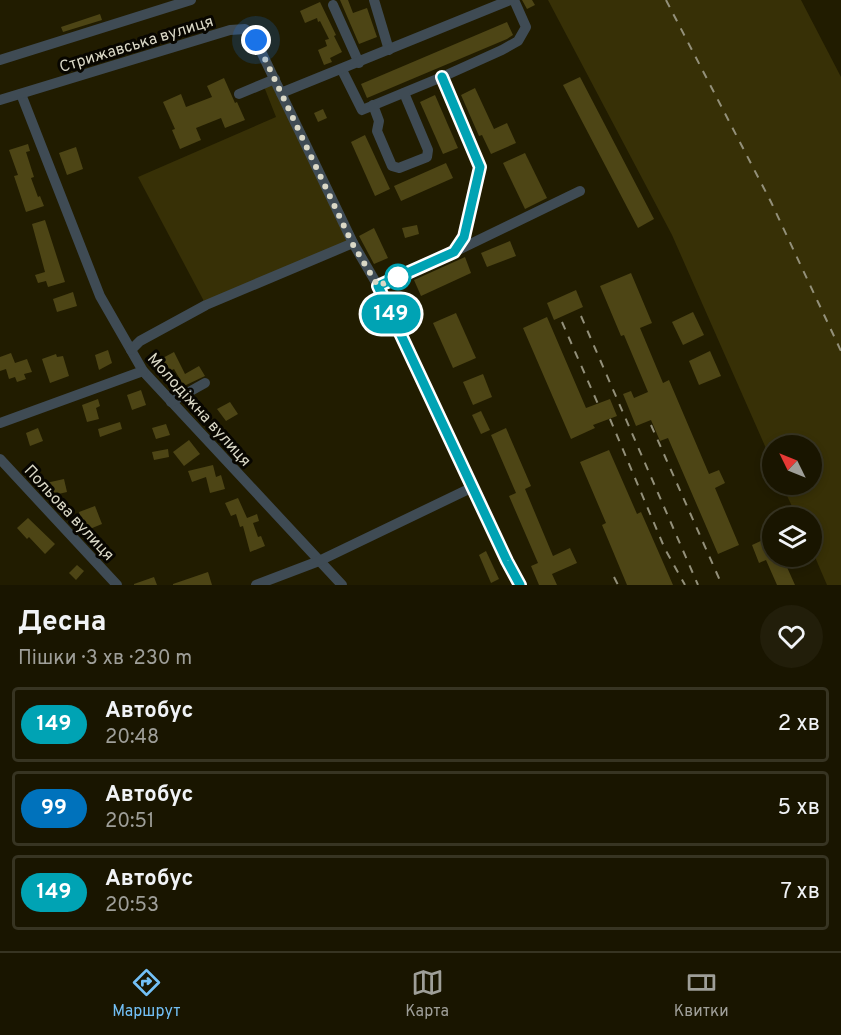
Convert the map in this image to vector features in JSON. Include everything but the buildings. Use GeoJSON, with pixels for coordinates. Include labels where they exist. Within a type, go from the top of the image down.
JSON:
{"type":"FeatureCollection","features":[{"type":"Feature","properties":{"kind":"street"},"geometry":{"type":"LineString","coordinates":[[0,60],[191,0]]}},
{"type":"Feature","properties":{"kind":"street"},"geometry":{"type":"LineString","coordinates":[[374,0],[389,50]]}},
{"type":"Feature","properties":{"kind":"street"},"geometry":{"type":"LineString","coordinates":[[281,93],[512,0],[526,27],[518,41],[442,77],[362,110],[342,70]]}},
{"type":"Feature","properties":{"kind":"street"},"geometry":{"type":"LineString","coordinates":[[333,5],[359,63]]}},
{"type":"Feature","properties":{"kind":"street","name":"Стрижавська вулиця"},"geometry":{"type":"LineString","coordinates":[[0,100],[230,30],[245,29],[256,40],[352,243],[378,286],[520,585]]}},
{"type":"Feature","properties":{"kind":"street"},"geometry":{"type":"LineString","coordinates":[[442,77],[480,167],[464,237],[454,252]]}},
{"type":"Feature","properties":{"kind":"street"},"geometry":{"type":"LineString","coordinates":[[239,94],[275,79]]}},
{"type":"Feature","properties":{"kind":"street"},"geometry":{"type":"LineString","coordinates":[[373,105],[379,121],[377,131],[392,166],[399,168],[408,165],[427,157],[428,150],[404,93]]}},
{"type":"Feature","properties":{"kind":"street","name":"Молодіжна вулиця"},"geometry":{"type":"LineString","coordinates":[[21,94],[100,296],[143,371],[342,585]]}},
{"type":"Feature","properties":{"kind":"street"},"geometry":{"type":"LineString","coordinates":[[378,286],[580,191]]}},
{"type":"Feature","properties":{"kind":"street"},"geometry":{"type":"LineString","coordinates":[[131,350],[140,341],[206,305],[352,243]]}},
{"type":"Feature","properties":{"kind":"street"},"geometry":{"type":"LineString","coordinates":[[0,423],[143,371]]}},
{"type":"Feature","properties":{"kind":"street"},"geometry":{"type":"LineString","coordinates":[[171,402],[205,383]]}},
{"type":"Feature","properties":{"kind":"street","name":"Польова вулиця"},"geometry":{"type":"LineString","coordinates":[[0,459],[117,585]]}},
{"type":"Feature","properties":{"kind":"street"},"geometry":{"type":"LineString","coordinates":[[256,585],[319,561],[473,487]]}},
{"type":"Feature","properties":{"kind":"shaded area"},"geometry":{"type":"Polygon","coordinates":[[[548,0],[801,0],[841,77],[841,585],[827,585],[819,567],[822,567],[822,507],[792,507],[787,495],[822,495],[822,435],[762,435],[762,439],[672,235],[548,0]]]}},
{"type":"Feature","properties":{"kind":"shaded area"},"geometry":{"type":"Polygon","coordinates":[[[275,79],[353,243],[206,305],[138,177],[276,117],[263,84],[275,79]]]}},
{"type":"Feature","properties":{"kind":"railway"},"geometry":{"type":"LineString","coordinates":[[666,0],[771,202],[841,351]]}},
{"type":"Feature","properties":{"kind":"railway"},"geometry":{"type":"LineString","coordinates":[[581,316],[698,585]]}},
{"type":"Feature","properties":{"kind":"railway"},"geometry":{"type":"LineString","coordinates":[[562,322],[598,404]]}},
{"type":"Feature","properties":{"kind":"railway"},"geometry":{"type":"LineString","coordinates":[[610,419],[665,549],[685,585]]}},
{"type":"Feature","properties":{"kind":"railway"},"geometry":{"type":"LineString","coordinates":[[651,425],[722,585]]}},
{"type":"Feature","properties":{"kind":"railway"},"geometry":{"type":"LineString","coordinates":[[614,577],[618,585]]}},
{"type":"Feature","properties":{"kind":"bus line","name":"149"},"geometry":{"type":"LineString","coordinates":[[442,77],[480,167],[464,237],[454,252],[378,286],[520,585]]}},
{"type":"Feature","properties":{"kind":"route"},"geometry":{"type":"LineString","coordinates":[[256,40],[352,243],[378,286],[398,277]]}}]}
